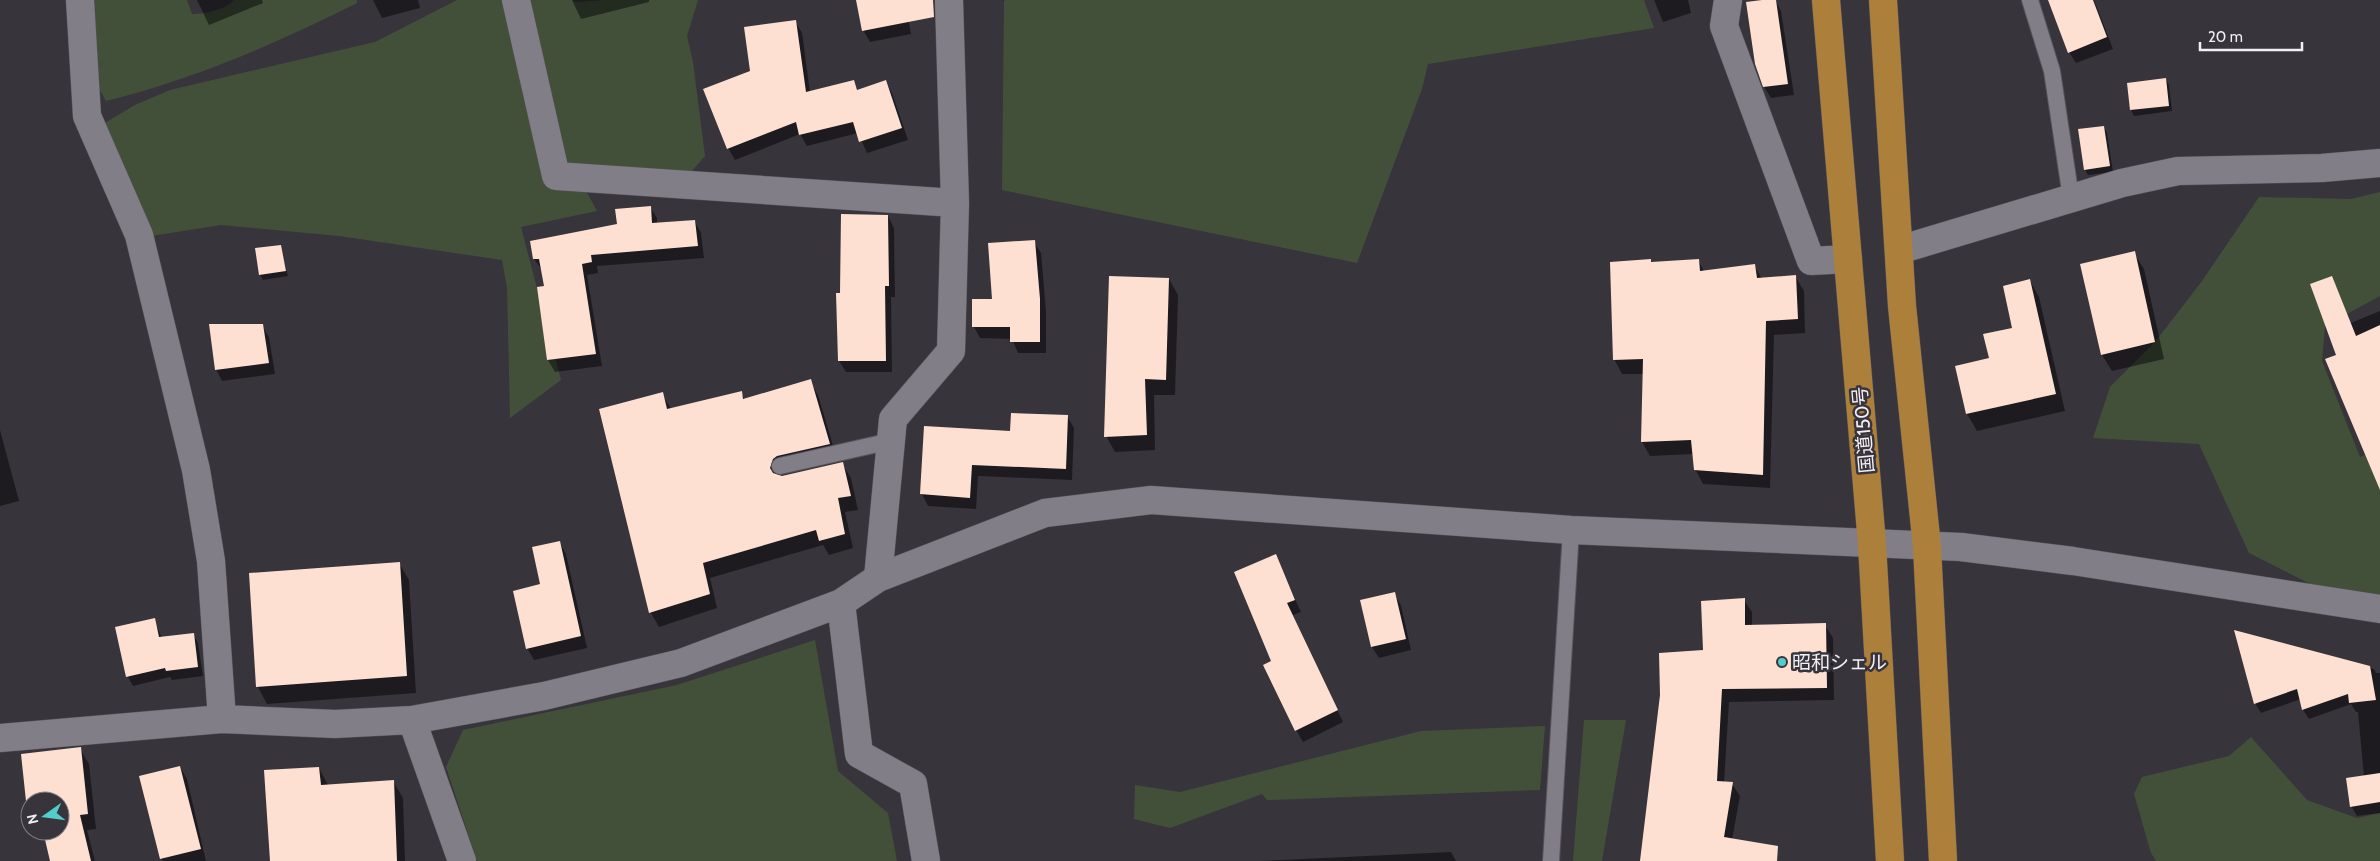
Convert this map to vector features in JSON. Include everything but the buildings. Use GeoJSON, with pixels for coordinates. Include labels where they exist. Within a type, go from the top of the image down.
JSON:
{"type":"FeatureCollection","features":[{"type":"Feature","properties":{"kind":"highway","name":"国道150号"},"geometry":{"type":"LineString","coordinates":[[1826,0],[1872,544],[1890,861]]}},
{"type":"Feature","properties":{"kind":"highway"},"geometry":{"type":"LineString","coordinates":[[1883,0],[1902,306],[1927,547],[1943,861]]}},
{"type":"Feature","properties":{"kind":"street"},"geometry":{"type":"LineString","coordinates":[[80,0],[87,116],[139,235],[196,470],[211,561],[222,718]]}},
{"type":"Feature","properties":{"kind":"street"},"geometry":{"type":"LineString","coordinates":[[516,0],[556,176],[955,202]]}},
{"type":"Feature","properties":{"kind":"street"},"geometry":{"type":"LineString","coordinates":[[878,578],[893,419],[951,351],[955,202],[949,0]]}},
{"type":"Feature","properties":{"kind":"street"},"geometry":{"type":"LineString","coordinates":[[1728,0],[1724,26],[1811,261],[1848,258]]}},
{"type":"Feature","properties":{"kind":"street"},"geometry":{"type":"LineString","coordinates":[[1899,250],[2122,183],[2178,171],[2322,168],[2380,163]]}},
{"type":"Feature","properties":{"kind":"street"},"geometry":{"type":"LineString","coordinates":[[0,738],[222,718],[335,724],[412,720],[544,696],[681,663],[841,603],[878,578],[1045,513],[1151,500],[1571,530],[1961,547],[2073,561],[2380,609]]}},
{"type":"Feature","properties":{"kind":"street"},"geometry":{"type":"LineString","coordinates":[[841,603],[859,754],[913,784],[926,861]]}},
{"type":"Feature","properties":{"kind":"street"},"geometry":{"type":"LineString","coordinates":[[412,720],[462,861]]}},
{"type":"Feature","properties":{"kind":"lane"},"geometry":{"type":"LineString","coordinates":[[2030,0],[2052,71],[2071,198]]}},
{"type":"Feature","properties":{"kind":"lane"},"geometry":{"type":"LineString","coordinates":[[780,466],[891,441]]}},
{"type":"Feature","properties":{"kind":"lane"},"geometry":{"type":"LineString","coordinates":[[1551,861],[1571,530]]}},
{"type":"Feature","properties":{"kind":"green space"},"geometry":{"type":"Polygon","coordinates":[[[86,0],[187,0],[192,14],[214,11],[234,0],[357,0],[357,3],[234,59],[171,82],[106,101],[97,85],[86,0]]]}},
{"type":"Feature","properties":{"kind":"green space"},"geometry":{"type":"Polygon","coordinates":[[[457,0],[572,0],[576,2],[603,0],[698,0],[687,36],[693,62],[705,156],[691,172],[583,170],[560,158],[584,187],[597,211],[521,227],[561,380],[510,418],[507,288],[502,260],[339,236],[221,225],[145,237],[103,124],[135,105],[170,90],[375,42],[457,0]]]}},
{"type":"Feature","properties":{"kind":"green space"},"geometry":{"type":"Polygon","coordinates":[[[1644,0],[1654,28],[1428,64],[1422,89],[1357,263],[1002,190],[1004,1],[1644,0]]]}},
{"type":"Feature","properties":{"kind":"green space"},"geometry":{"type":"Polygon","coordinates":[[[2380,192],[2380,296],[2325,326],[2322,361],[2360,457],[2380,449],[2380,602],[2326,592],[2249,553],[2199,444],[2093,438],[2110,387],[2155,342],[2202,281],[2259,197],[2351,199],[2380,192]]]}},
{"type":"Feature","properties":{"kind":"green space"},"geometry":{"type":"Polygon","coordinates":[[[815,640],[838,771],[888,813],[897,861],[477,861],[446,767],[463,730],[677,685],[815,640]]]}},
{"type":"Feature","properties":{"kind":"green space"},"geometry":{"type":"Polygon","coordinates":[[[1584,720],[1626,720],[1602,861],[1573,861],[1584,720]]]}},
{"type":"Feature","properties":{"kind":"green space"},"geometry":{"type":"Polygon","coordinates":[[[1545,726],[1540,790],[1267,800],[1262,794],[1170,828],[1134,819],[1135,785],[1180,792],[1421,731],[1545,726]]]}},
{"type":"Feature","properties":{"kind":"green space"},"geometry":{"type":"Polygon","coordinates":[[[2251,737],[2307,800],[2357,818],[2380,813],[2380,861],[2156,861],[2151,853],[2134,794],[2142,777],[2229,756],[2251,737]]]}},
{"type":"Feature","properties":{"kind":"place","name":"昭和シェル"},"geometry":{"type":"Point","coordinates":[1782,662]}}]}
